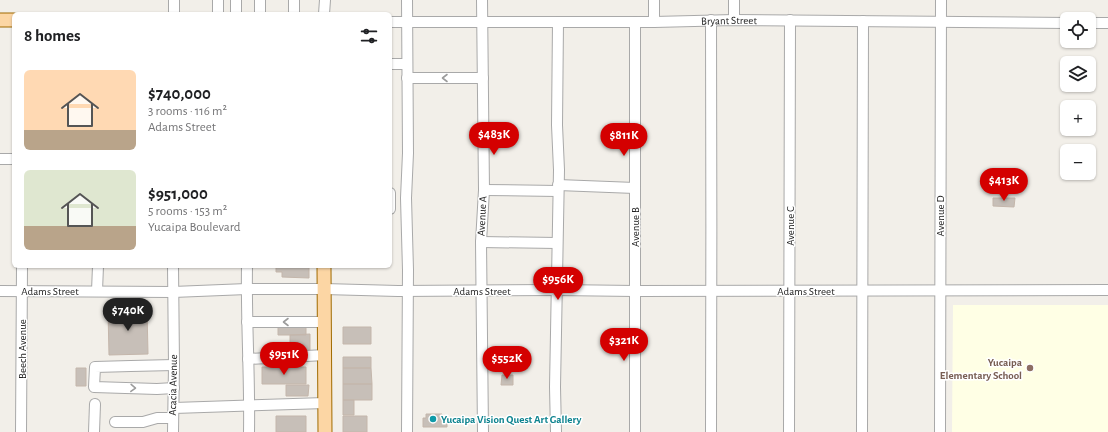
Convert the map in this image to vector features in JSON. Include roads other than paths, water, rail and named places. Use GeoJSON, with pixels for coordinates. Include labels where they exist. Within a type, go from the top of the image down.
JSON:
{"type":"FeatureCollection","features":[{"type":"Feature","properties":{"kind":"main road"},"geometry":{"type":"LineString","coordinates":[[0,20],[12,20]]}},
{"type":"Feature","properties":{"kind":"main road"},"geometry":{"type":"LineString","coordinates":[[324,268],[325,432]]}},
{"type":"Feature","properties":{"kind":"street"},"geometry":{"type":"LineString","coordinates":[[174,0],[174,12]]}},
{"type":"Feature","properties":{"kind":"street"},"geometry":{"type":"LineString","coordinates":[[218,0],[218,12]]}},
{"type":"Feature","properties":{"kind":"street"},"geometry":{"type":"LineString","coordinates":[[236,0],[236,12]]}},
{"type":"Feature","properties":{"kind":"street"},"geometry":{"type":"LineString","coordinates":[[254,0],[254,12]]}},
{"type":"Feature","properties":{"kind":"street"},"geometry":{"type":"LineString","coordinates":[[260,0],[260,12]]}},
{"type":"Feature","properties":{"kind":"street"},"geometry":{"type":"LineString","coordinates":[[294,0],[294,12]]}},
{"type":"Feature","properties":{"kind":"street"},"geometry":{"type":"LineString","coordinates":[[324,0],[324,12]]}},
{"type":"Feature","properties":{"kind":"street"},"geometry":{"type":"LineString","coordinates":[[406,432],[407,0]]}},
{"type":"Feature","properties":{"kind":"street","name":"Avenue A"},"geometry":{"type":"LineString","coordinates":[[482,0],[484,190],[481,242],[483,432]]}},
{"type":"Feature","properties":{"kind":"street"},"geometry":{"type":"LineString","coordinates":[[654,0],[654,22]]}},
{"type":"Feature","properties":{"kind":"street"},"geometry":{"type":"LineString","coordinates":[[734,0],[734,20]]}},
{"type":"Feature","properties":{"kind":"street","name":"Avenue D"},"geometry":{"type":"LineString","coordinates":[[940,432],[941,0]]}},
{"type":"Feature","properties":{"kind":"street"},"geometry":{"type":"LineString","coordinates":[[711,20],[711,432]]}},
{"type":"Feature","properties":{"kind":"street","name":"Bryant Street"},"geometry":{"type":"LineString","coordinates":[[392,22],[654,22],[790,20],[1060,23]]}},
{"type":"Feature","properties":{"kind":"street","name":"Avenue C"},"geometry":{"type":"LineString","coordinates":[[789,432],[790,20]]}},
{"type":"Feature","properties":{"kind":"street"},"geometry":{"type":"LineString","coordinates":[[862,432],[863,21]]}},
{"type":"Feature","properties":{"kind":"street"},"geometry":{"type":"LineString","coordinates":[[556,432],[555,387],[558,188],[558,22]]}},
{"type":"Feature","properties":{"kind":"street","name":"Avenue B"},"geometry":{"type":"LineString","coordinates":[[635,22],[635,432]]}},
{"type":"Feature","properties":{"kind":"street"},"geometry":{"type":"LineString","coordinates":[[1096,23],[1108,23]]}},
{"type":"Feature","properties":{"kind":"street"},"geometry":{"type":"LineString","coordinates":[[392,64],[407,64]]}},
{"type":"Feature","properties":{"kind":"street"},"geometry":{"type":"LineString","coordinates":[[407,78],[483,78]]}},
{"type":"Feature","properties":{"kind":"street"},"geometry":{"type":"LineString","coordinates":[[0,159],[12,159]]}},
{"type":"Feature","properties":{"kind":"street"},"geometry":{"type":"LineString","coordinates":[[484,190],[635,188]]}},
{"type":"Feature","properties":{"kind":"street"},"geometry":{"type":"LineString","coordinates":[[481,242],[557,243]]}},
{"type":"Feature","properties":{"kind":"street","name":"Beech Avenue"},"geometry":{"type":"LineString","coordinates":[[21,432],[22,268]]}},
{"type":"Feature","properties":{"kind":"street"},"geometry":{"type":"LineString","coordinates":[[97,291],[98,268]]}},
{"type":"Feature","properties":{"kind":"street","name":"Acacia Avenue"},"geometry":{"type":"LineString","coordinates":[[173,268],[173,432]]}},
{"type":"Feature","properties":{"kind":"street"},"geometry":{"type":"LineString","coordinates":[[247,268],[248,432]]}},
{"type":"Feature","properties":{"kind":"street","name":"Adams Street"},"geometry":{"type":"LineString","coordinates":[[0,291],[173,292],[247,289],[407,291],[1108,290]]}},
{"type":"Feature","properties":{"kind":"street"},"geometry":{"type":"LineString","coordinates":[[247,322],[325,322]]}},
{"type":"Feature","properties":{"kind":"street"},"geometry":{"type":"LineString","coordinates":[[248,359],[325,355]]}},
{"type":"Feature","properties":{"kind":"street"},"geometry":{"type":"LineString","coordinates":[[174,365],[95,367],[94,387],[157,389],[174,388]]}},
{"type":"Feature","properties":{"kind":"street"},"geometry":{"type":"LineString","coordinates":[[115,422],[143,422],[173,413],[249,406],[325,403]]}},
{"type":"Feature","properties":{"kind":"street"},"geometry":{"type":"LineString","coordinates":[[94,432],[95,404]]}},
{"type":"Feature","properties":{"kind":"place","name":"Yucaipa Elementary School"},"geometry":{"type":"Point","coordinates":[1030,368]}},
{"type":"Feature","properties":{"kind":"place","name":"Yucaipa Vision Quest Art Gallery"},"geometry":{"type":"Point","coordinates":[433,419]}}]}
